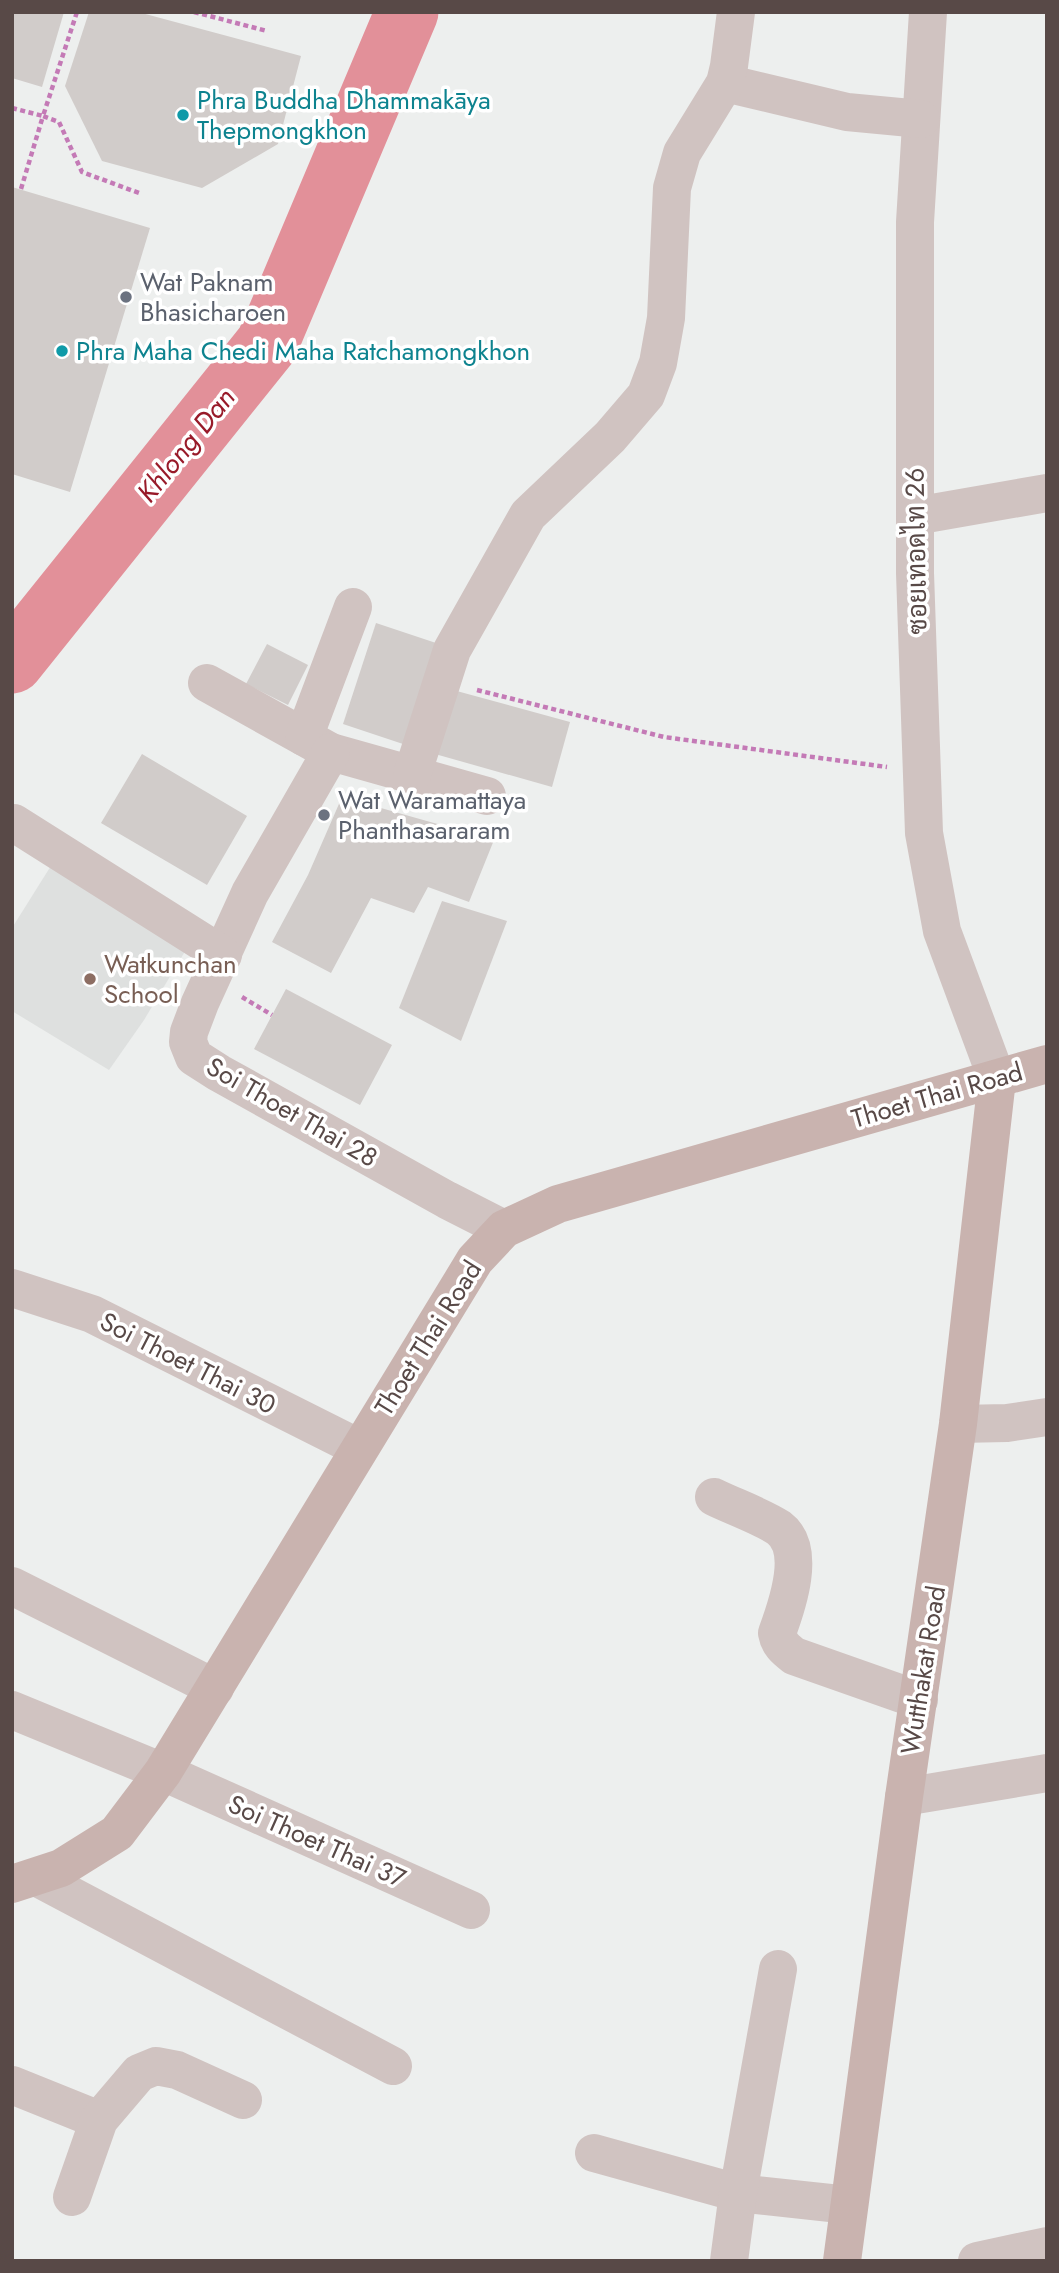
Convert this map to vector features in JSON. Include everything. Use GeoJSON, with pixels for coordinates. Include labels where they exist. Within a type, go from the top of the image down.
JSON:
{"type":"FeatureCollection","features":[{"type":"Feature","properties":{"kind":"main road","name":"Thoet Thai Road"},"geometry":{"type":"LineString","coordinates":[[24,1880],[61,1868],[117,1833],[163,1772],[475,1260],[505,1229],[558,1205],[1047,1064]]}},
{"type":"Feature","properties":{"kind":"main road","name":"Wutthakat Road"},"geometry":{"type":"LineString","coordinates":[[842,2261],[904,1797],[958,1424],[997,1079]]}},
{"type":"Feature","properties":{"kind":"street"},"geometry":{"type":"LineString","coordinates":[[412,775],[447,665],[528,515],[610,437],[646,395],[658,363],[666,318],[671,188],[682,153],[725,83],[730,66],[736,12]]}},
{"type":"Feature","properties":{"kind":"street","name":"ซอยเทอดไท 26"},"geometry":{"type":"LineString","coordinates":[[928,12],[915,222],[915,516],[924,833],[942,931],[997,1079]]}},
{"type":"Feature","properties":{"kind":"street"},"geometry":{"type":"LineString","coordinates":[[725,83],[846,112],[921,119]]}},
{"type":"Feature","properties":{"kind":"street"},"geometry":{"type":"LineString","coordinates":[[915,516],[1047,493]]}},
{"type":"Feature","properties":{"kind":"street","name":"Soi Thoet Thai 28"},"geometry":{"type":"LineString","coordinates":[[353,607],[317,744],[200,1003],[188,1042],[194,1057],[219,1073],[447,1200],[505,1229]]}},
{"type":"Feature","properties":{"kind":"street"},"geometry":{"type":"LineString","coordinates":[[207,683],[317,744],[487,796]]}},
{"type":"Feature","properties":{"kind":"street"},"geometry":{"type":"LineString","coordinates":[[15,823],[223,955]]}},
{"type":"Feature","properties":{"kind":"street","name":"Soi Thoet Thai 30"},"geometry":{"type":"LineString","coordinates":[[12,1288],[92,1314],[359,1448]]}},
{"type":"Feature","properties":{"kind":"street"},"geometry":{"type":"LineString","coordinates":[[958,1424],[1007,1423],[1047,1418]]}},
{"type":"Feature","properties":{"kind":"street"},"geometry":{"type":"LineString","coordinates":[[714,1497],[780,1529],[791,1546],[793,1578],[777,1633],[783,1648],[794,1656],[919,1700]]}},
{"type":"Feature","properties":{"kind":"street"},"geometry":{"type":"LineString","coordinates":[[12,1586],[215,1688]]}},
{"type":"Feature","properties":{"kind":"street","name":"Soi Thoet Thai 37"},"geometry":{"type":"LineString","coordinates":[[12,1710],[163,1772],[471,1910]]}},
{"type":"Feature","properties":{"kind":"street"},"geometry":{"type":"LineString","coordinates":[[904,1797],[1047,1773]]}},
{"type":"Feature","properties":{"kind":"street"},"geometry":{"type":"LineString","coordinates":[[24,1880],[393,2066]]}},
{"type":"Feature","properties":{"kind":"street"},"geometry":{"type":"LineString","coordinates":[[729,2261],[738,2193],[778,1969]]}},
{"type":"Feature","properties":{"kind":"street"},"geometry":{"type":"LineString","coordinates":[[72,2196],[99,2120],[139,2073],[156,2066],[177,2070],[243,2100]]}},
{"type":"Feature","properties":{"kind":"street"},"geometry":{"type":"LineString","coordinates":[[12,2085],[99,2120]]}},
{"type":"Feature","properties":{"kind":"street"},"geometry":{"type":"LineString","coordinates":[[594,2153],[738,2193],[849,2205]]}},
{"type":"Feature","properties":{"kind":"street"},"geometry":{"type":"LineString","coordinates":[[978,2261],[1047,2246]]}},
{"type":"Feature","properties":{"kind":"path"},"geometry":{"type":"LineString","coordinates":[[21,190],[77,12]]}},
{"type":"Feature","properties":{"kind":"path"},"geometry":{"type":"LineString","coordinates":[[194,12],[267,31]]}},
{"type":"Feature","properties":{"kind":"path"},"geometry":{"type":"LineString","coordinates":[[12,108],[60,122],[82,172],[139,193]]}},
{"type":"Feature","properties":{"kind":"path"},"geometry":{"type":"LineString","coordinates":[[447,665],[664,737],[921,771]]}},
{"type":"Feature","properties":{"kind":"shaded area","name":"Watkunchan School"},"geometry":{"type":"Polygon","coordinates":[[[54,861],[187,948],[144,1020],[109,1070],[12,1011],[12,928],[54,861]]]}},
{"type":"Feature","properties":{"kind":"building"},"geometry":{"type":"Polygon","coordinates":[[[12,12],[64,12],[42,87],[12,78],[12,12]]]}},
{"type":"Feature","properties":{"kind":"building","name":"Phra Buddha Dhammakāya Thepmongkhon"},"geometry":{"type":"Polygon","coordinates":[[[89,12],[138,12],[301,56],[278,144],[202,188],[102,161],[65,86],[89,12]]]}},
{"type":"Feature","properties":{"kind":"building","name":"Phra Maha Chedi Maha Ratchamongkhon"},"geometry":{"type":"Polygon","coordinates":[[[12,187],[150,228],[70,492],[12,474],[12,187]]]}},
{"type":"Feature","properties":{"kind":"building"},"geometry":{"type":"Polygon","coordinates":[[[376,623],[439,644],[406,745],[343,724],[376,623]]]}},
{"type":"Feature","properties":{"kind":"building"},"geometry":{"type":"Polygon","coordinates":[[[267,644],[308,665],[288,705],[246,684],[267,644]]]}},
{"type":"Feature","properties":{"kind":"building"},"geometry":{"type":"Polygon","coordinates":[[[453,690],[570,722],[552,787],[435,754],[453,690]]]}},
{"type":"Feature","properties":{"kind":"building"},"geometry":{"type":"Polygon","coordinates":[[[142,754],[247,816],[207,885],[101,823],[142,754]]]}},
{"type":"Feature","properties":{"kind":"building"},"geometry":{"type":"Polygon","coordinates":[[[342,797],[494,840],[469,902],[428,887],[414,913],[371,898],[331,973],[272,942],[308,875],[342,797]]]}},
{"type":"Feature","properties":{"kind":"building"},"geometry":{"type":"Polygon","coordinates":[[[442,901],[507,921],[461,1041],[399,1008],[442,901]]]}},
{"type":"Feature","properties":{"kind":"building"},"geometry":{"type":"Polygon","coordinates":[[[286,989],[392,1045],[360,1105],[254,1049],[286,989]]]}},
{"type":"Feature","properties":{"kind":"waterway","name":"Khlong Dan"},"geometry":{"type":"LineString","coordinates":[[12,662],[267,344],[407,12]]}},
{"type":"Feature","properties":{"kind":"place","name":"Phra Buddha Dhammakāya Thepmongkhon"},"geometry":{"type":"Point","coordinates":[183,115]}},
{"type":"Feature","properties":{"kind":"place","name":"Wat Paknam Bhasicharoen"},"geometry":{"type":"Point","coordinates":[126,297]}},
{"type":"Feature","properties":{"kind":"place","name":"Phra Maha Chedi Maha Ratchamongkhon"},"geometry":{"type":"Point","coordinates":[62,351]}},
{"type":"Feature","properties":{"kind":"place","name":"Wat Waramattaya Phanthasararam"},"geometry":{"type":"Point","coordinates":[324,815]}},
{"type":"Feature","properties":{"kind":"place","name":"Watkunchan School"},"geometry":{"type":"Point","coordinates":[90,979]}}]}
